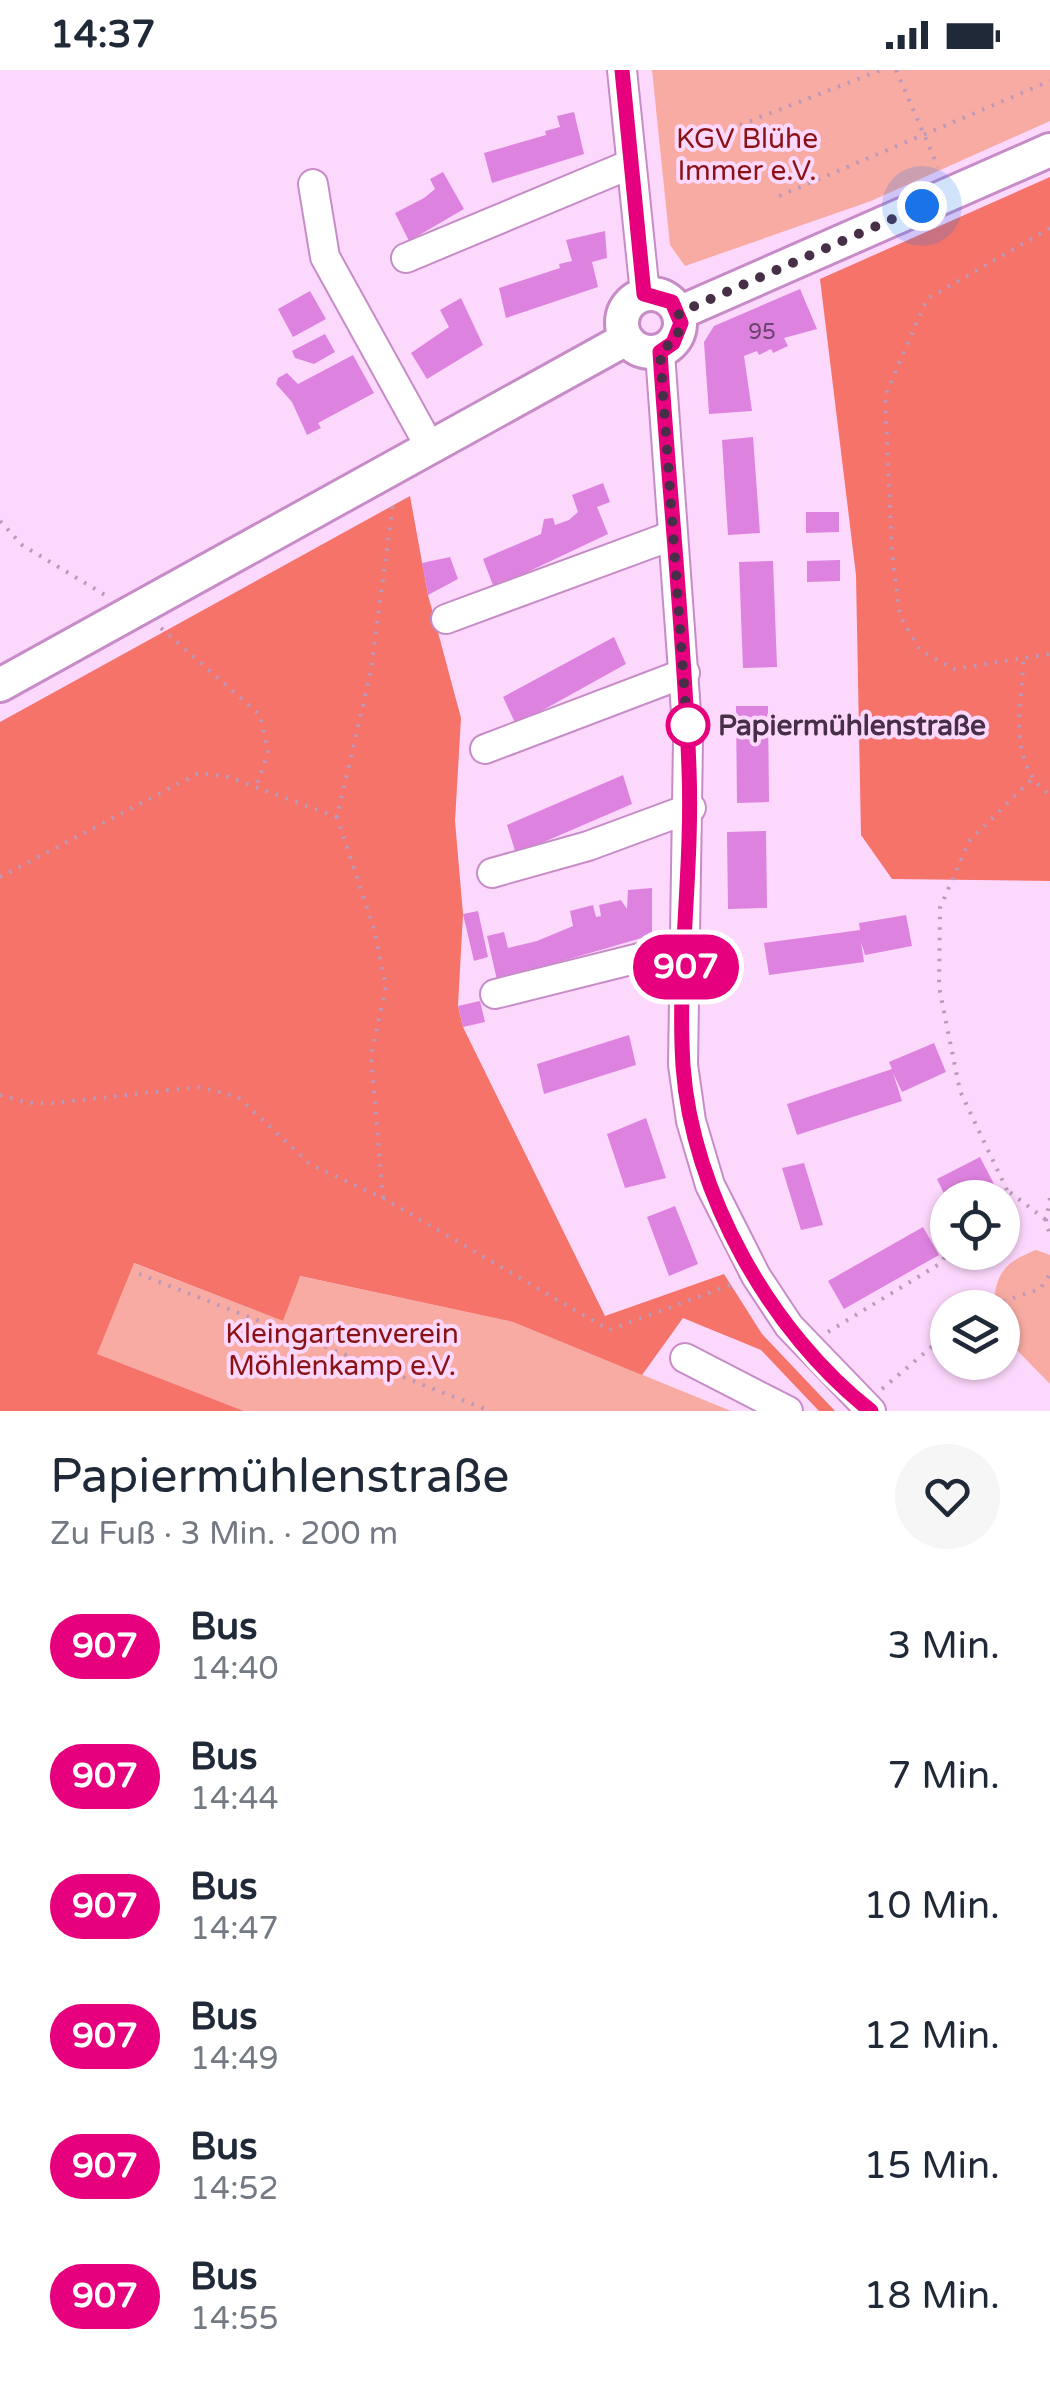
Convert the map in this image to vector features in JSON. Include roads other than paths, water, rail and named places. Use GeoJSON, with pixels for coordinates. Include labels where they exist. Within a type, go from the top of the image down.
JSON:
{"type":"FeatureCollection","features":[{"type":"Feature","properties":{"kind":"main road"},"geometry":{"type":"LineString","coordinates":[[679,313],[1050,150]]}},
{"type":"Feature","properties":{"kind":"main road"},"geometry":{"type":"LineString","coordinates":[[644,294],[665,298],[679,313],[678,337],[660,352],[637,350],[626,339],[622,327],[625,309],[644,294]]}},
{"type":"Feature","properties":{"kind":"main road"},"geometry":{"type":"LineString","coordinates":[[0,685],[626,339]]}},
{"type":"Feature","properties":{"kind":"street"},"geometry":{"type":"LineString","coordinates":[[622,70],[644,294]]}},
{"type":"Feature","properties":{"kind":"street"},"geometry":{"type":"LineString","coordinates":[[406,258],[632,164]]}},
{"type":"Feature","properties":{"kind":"street"},"geometry":{"type":"LineString","coordinates":[[313,184],[325,258],[430,446]]}},
{"type":"Feature","properties":{"kind":"street"},"geometry":{"type":"LineString","coordinates":[[660,352],[685,672],[690,808],[683,1065],[691,1122],[710,1185],[756,1276],[806,1345],[865,1409]]}},
{"type":"Feature","properties":{"kind":"street"},"geometry":{"type":"LineString","coordinates":[[446,618],[672,536]]}},
{"type":"Feature","properties":{"kind":"street"},"geometry":{"type":"LineString","coordinates":[[485,749],[685,672]]}},
{"type":"Feature","properties":{"kind":"street"},"geometry":{"type":"LineString","coordinates":[[492,873],[588,846],[690,808]]}},
{"type":"Feature","properties":{"kind":"street"},"geometry":{"type":"LineString","coordinates":[[495,994],[687,946]]}},
{"type":"Feature","properties":{"kind":"street"},"geometry":{"type":"LineString","coordinates":[[686,1358],[788,1411]]}},
{"type":"Feature","properties":{"kind":"place","name":"Papiermühlenstraße"},"geometry":{"type":"Point","coordinates":[688,725]}},
{"type":"Feature","properties":{"kind":"park label","name":"KGV Blühe Immer e.V."},"geometry":{"type":"Point","coordinates":[747,154]}},
{"type":"Feature","properties":{"kind":"park label","name":"Kleingartenverein Möhlenkamp e.V."},"geometry":{"type":"Point","coordinates":[342,1349]}}]}
